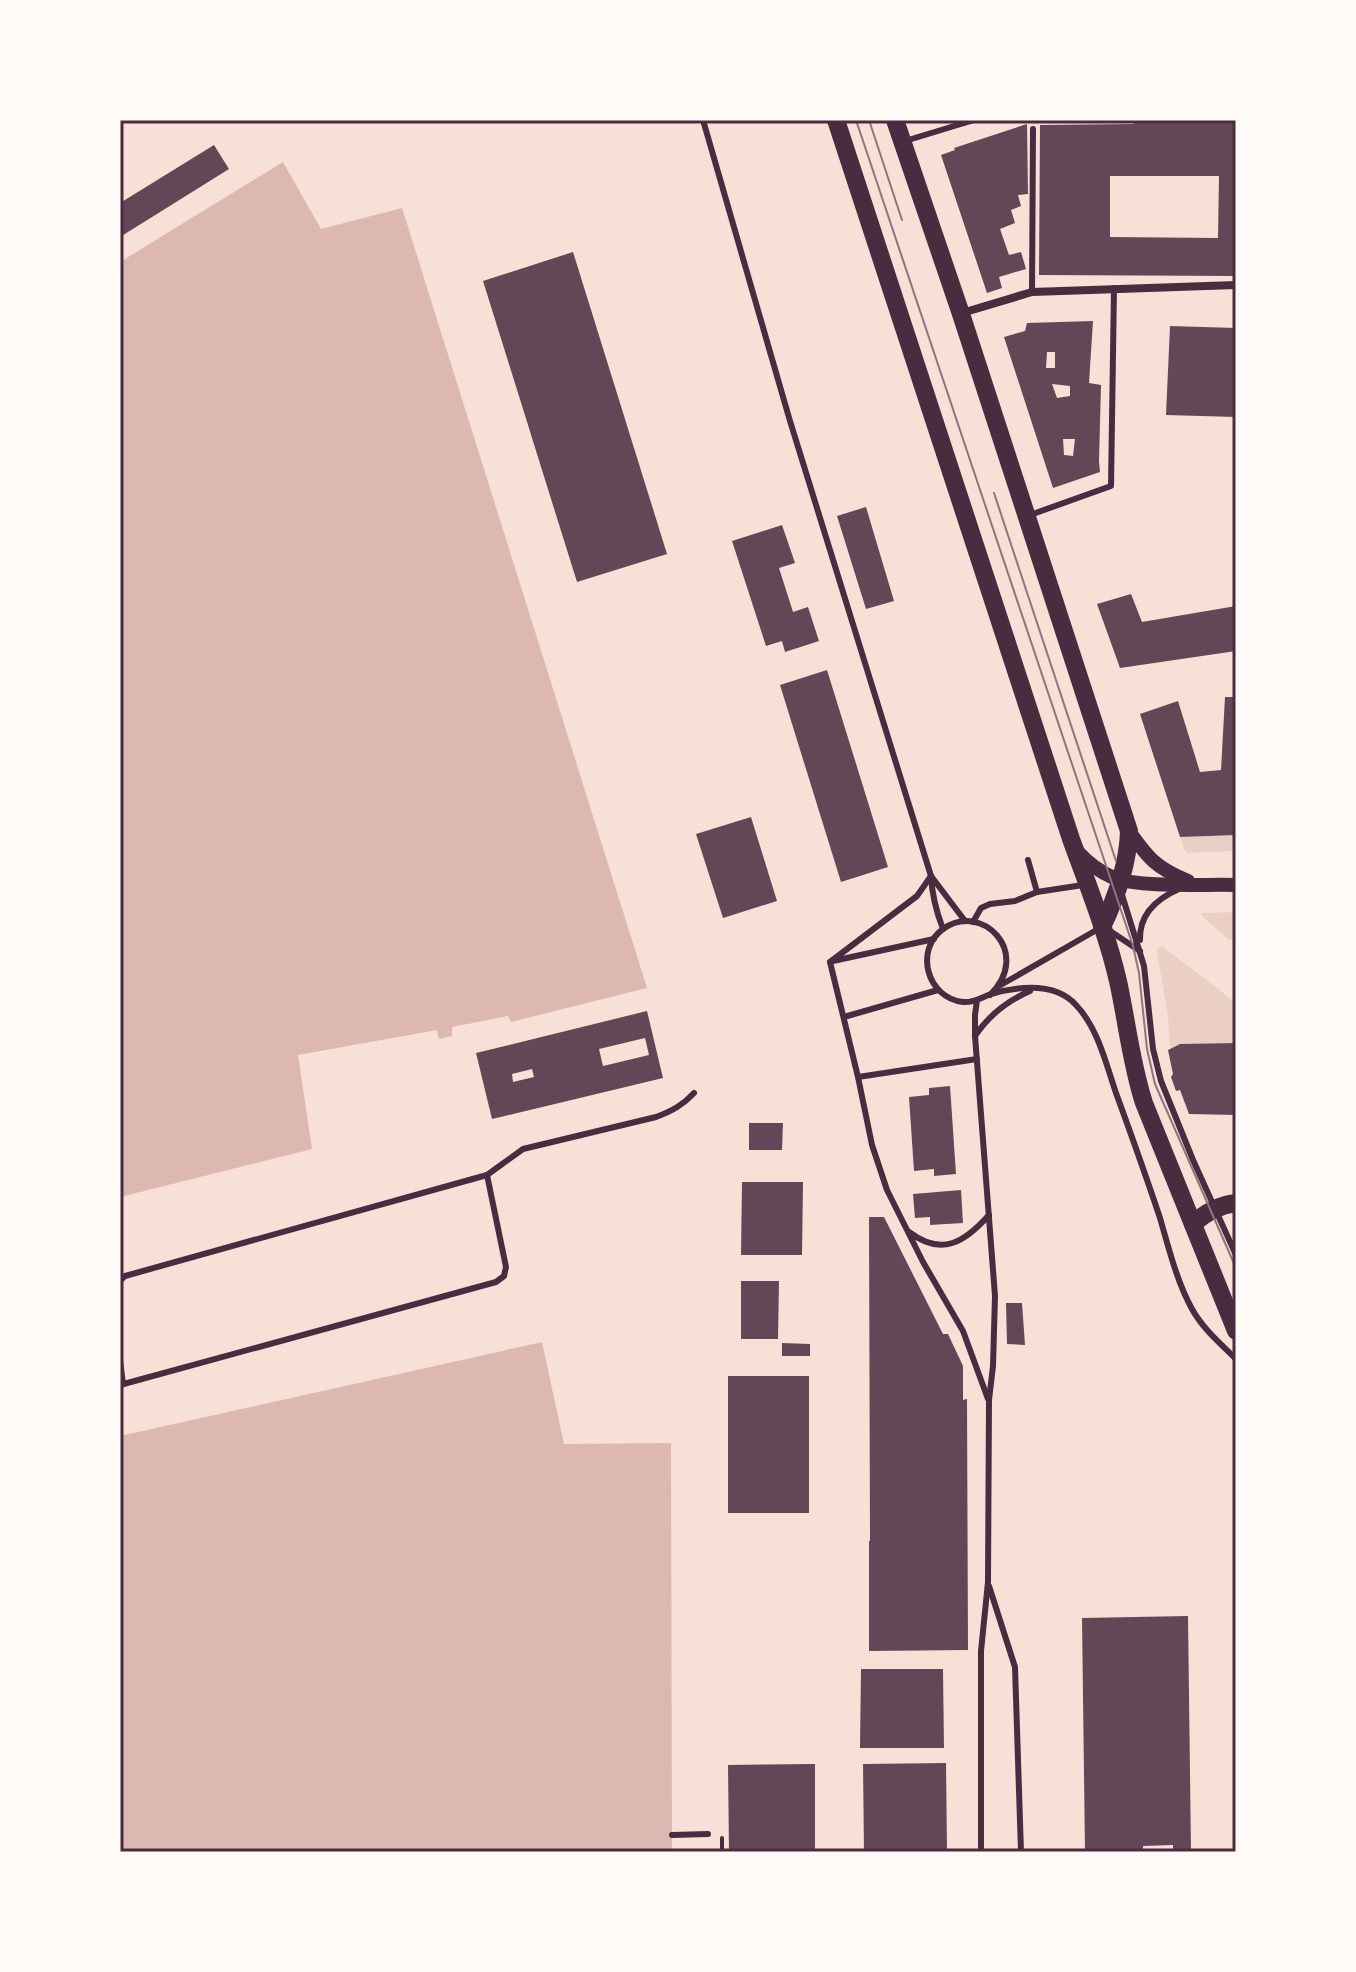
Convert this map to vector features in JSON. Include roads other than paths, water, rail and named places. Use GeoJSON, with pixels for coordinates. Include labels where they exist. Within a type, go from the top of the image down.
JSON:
{"type":"FeatureCollection","features":[{"type":"Feature","properties":{"kind":"main road"},"geometry":{"type":"LineString","coordinates":[[836,120],[1102,927],[1118,982],[1135,1075],[1236,1331]]}},
{"type":"Feature","properties":{"kind":"main road"},"geometry":{"type":"LineString","coordinates":[[895,120],[1129,831],[1121,884],[1102,927]]}},
{"type":"Feature","properties":{"kind":"main road"},"geometry":{"type":"LineString","coordinates":[[1193,1224],[1215,1209],[1236,1203]]}},
{"type":"Feature","properties":{"kind":"street"},"geometry":{"type":"LineString","coordinates":[[961,314],[1032,292],[1236,285]]}},
{"type":"Feature","properties":{"kind":"street"},"geometry":{"type":"LineString","coordinates":[[1129,831],[1151,861],[1165,872],[1194,884]]}},
{"type":"Feature","properties":{"kind":"street"},"geometry":{"type":"LineString","coordinates":[[1074,849],[1121,884],[1236,885]]}},
{"type":"Feature","properties":{"kind":"lane"},"geometry":{"type":"LineString","coordinates":[[703,120],[790,421],[931,876],[943,929]]}},
{"type":"Feature","properties":{"kind":"lane"},"geometry":{"type":"LineString","coordinates":[[902,142],[974,120]]}},
{"type":"Feature","properties":{"kind":"lane"},"geometry":{"type":"LineString","coordinates":[[1032,292],[1033,129]]}},
{"type":"Feature","properties":{"kind":"lane"},"geometry":{"type":"LineString","coordinates":[[1027,516],[1111,486],[1114,288]]}},
{"type":"Feature","properties":{"kind":"lane"},"geometry":{"type":"LineString","coordinates":[[1028,860],[1037,892]]}},
{"type":"Feature","properties":{"kind":"lane"},"geometry":{"type":"LineString","coordinates":[[931,876],[965,921]]}},
{"type":"Feature","properties":{"kind":"lane"},"geometry":{"type":"LineString","coordinates":[[830,962],[917,896],[931,876]]}},
{"type":"Feature","properties":{"kind":"lane"},"geometry":{"type":"LineString","coordinates":[[1121,884],[1144,966],[1153,1049],[1161,1081],[1236,1255]]}},
{"type":"Feature","properties":{"kind":"lane"},"geometry":{"type":"LineString","coordinates":[[1140,951],[1139,934],[1147,912],[1165,896],[1194,884]]}},
{"type":"Feature","properties":{"kind":"lane"},"geometry":{"type":"LineString","coordinates":[[973,922],[981,908],[990,904],[1015,901],[1037,892],[1087,885]]}},
{"type":"Feature","properties":{"kind":"lane"},"geometry":{"type":"LineString","coordinates":[[999,986],[1005,975],[1006,950],[992,929],[965,921],[943,929],[934,939],[928,951],[930,979],[938,990],[950,998],[964,1002],[990,995],[1049,989],[1063,994],[1075,1004],[1093,1028],[1186,1295],[1200,1321],[1236,1359]]}},
{"type":"Feature","properties":{"kind":"lane"},"geometry":{"type":"LineString","coordinates":[[990,995],[999,986],[1102,927],[1140,951]]}},
{"type":"Feature","properties":{"kind":"lane"},"geometry":{"type":"LineString","coordinates":[[830,962],[934,939]]}},
{"type":"Feature","properties":{"kind":"lane"},"geometry":{"type":"LineString","coordinates":[[830,962],[872,1145],[883,1179],[963,1331],[989,1400]]}},
{"type":"Feature","properties":{"kind":"lane"},"geometry":{"type":"LineString","coordinates":[[975,1036],[995,1013],[1038,988]]}},
{"type":"Feature","properties":{"kind":"lane"},"geometry":{"type":"LineString","coordinates":[[844,1017],[938,990]]}},
{"type":"Feature","properties":{"kind":"lane"},"geometry":{"type":"LineString","coordinates":[[977,1000],[975,1036],[995,1296],[989,1400],[988,1582],[981,1651],[981,1852]]}},
{"type":"Feature","properties":{"kind":"lane"},"geometry":{"type":"LineString","coordinates":[[858,1077],[977,1059]]}},
{"type":"Feature","properties":{"kind":"lane"},"geometry":{"type":"LineString","coordinates":[[120,1281],[125,1276],[487,1175],[523,1149],[656,1117],[684,1104],[694,1093]]}},
{"type":"Feature","properties":{"kind":"lane"},"geometry":{"type":"LineString","coordinates":[[120,1360],[121,1385],[496,1282],[504,1276],[506,1267],[487,1175]]}},
{"type":"Feature","properties":{"kind":"lane"},"geometry":{"type":"LineString","coordinates":[[907,1229],[922,1242],[950,1244],[965,1238],[989,1215]]}},
{"type":"Feature","properties":{"kind":"lane"},"geometry":{"type":"LineString","coordinates":[[988,1582],[1015,1667],[1021,1852]]}},
{"type":"Feature","properties":{"kind":"lane"},"geometry":{"type":"LineString","coordinates":[[672,1835],[708,1834]]}},
{"type":"Feature","properties":{"kind":"tram line"},"geometry":{"type":"LineString","coordinates":[[856,120],[1133,946],[1155,1084],[1236,1268]]}},
{"type":"Feature","properties":{"kind":"tram line"},"geometry":{"type":"LineString","coordinates":[[869,120],[902,220]]}},
{"type":"Feature","properties":{"kind":"tram line"},"geometry":{"type":"LineString","coordinates":[[994,493],[1116,861]]}}]}
